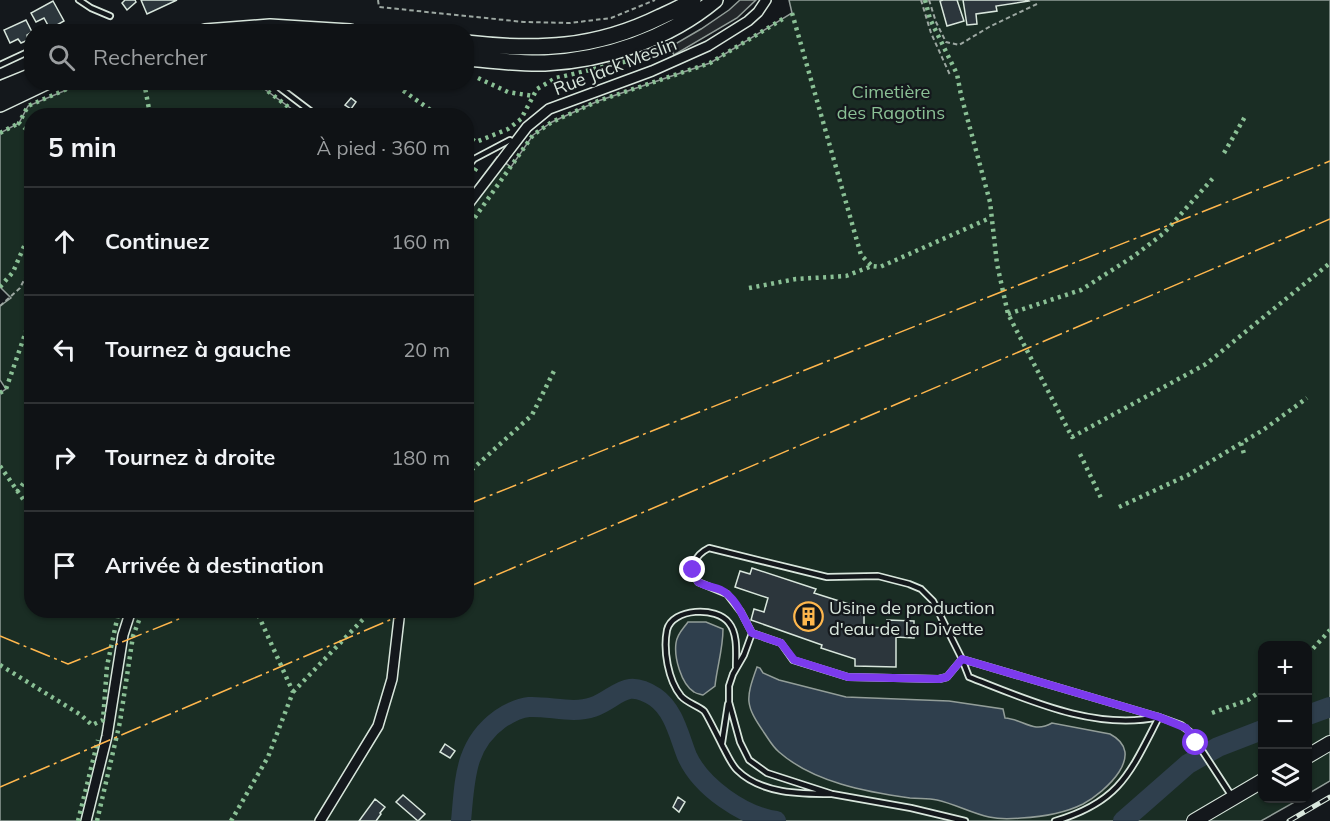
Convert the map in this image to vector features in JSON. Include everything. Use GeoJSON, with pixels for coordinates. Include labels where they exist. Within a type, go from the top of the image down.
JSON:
{"type":"FeatureCollection","features":[{"type":"Feature","properties":{"kind":"main road"},"geometry":{"type":"LineString","coordinates":[[474,45],[514,48],[560,47],[600,40],[641,27],[693,0]]}},
{"type":"Feature","properties":{"kind":"main road"},"geometry":{"type":"LineString","coordinates":[[474,59],[543,63],[579,60],[610,53],[653,38],[700,12],[715,0]]}},
{"type":"Feature","properties":{"kind":"main road"},"geometry":{"type":"LineString","coordinates":[[0,89],[24,79]]}},
{"type":"Feature","properties":{"kind":"main road"},"geometry":{"type":"LineString","coordinates":[[0,104],[29,90]]}},
{"type":"Feature","properties":{"kind":"main road"},"geometry":{"type":"LineString","coordinates":[[1312,754],[1330,743]]}},
{"type":"Feature","properties":{"kind":"main road"},"geometry":{"type":"LineString","coordinates":[[1194,821],[1258,784]]}},
{"type":"Feature","properties":{"kind":"street","name":"Rue Jack Meslin"},"geometry":{"type":"LineString","coordinates":[[474,196],[514,143],[533,121],[549,109],[652,71],[708,46],[748,21],[766,0]]}},
{"type":"Feature","properties":{"kind":"street"},"geometry":{"type":"LineString","coordinates":[[86,821],[107,736],[123,635],[128,618]]}},
{"type":"Feature","properties":{"kind":"street"},"geometry":{"type":"LineString","coordinates":[[320,821],[378,726],[393,679],[399,618]]}},
{"type":"Feature","properties":{"kind":"lane"},"geometry":{"type":"LineString","coordinates":[[79,0],[110,16]]}},
{"type":"Feature","properties":{"kind":"lane"},"geometry":{"type":"LineString","coordinates":[[0,65],[24,54]]}},
{"type":"Feature","properties":{"kind":"lane"},"geometry":{"type":"LineString","coordinates":[[283,90],[306,108]]}},
{"type":"Feature","properties":{"kind":"lane"},"geometry":{"type":"LineString","coordinates":[[474,159],[510,140],[514,143]]}},
{"type":"Feature","properties":{"kind":"lane"},"geometry":{"type":"LineString","coordinates":[[962,659],[947,677],[939,679],[848,677],[794,660],[781,643],[752,633],[741,612],[727,594],[698,582],[694,577],[693,563],[702,551],[709,548],[827,577],[879,576],[909,584],[921,590],[933,601],[962,659],[969,677],[1042,704],[1081,715],[1111,720],[1138,721],[1159,717]]}},
{"type":"Feature","properties":{"kind":"lane"},"geometry":{"type":"LineString","coordinates":[[736,667],[734,634],[723,616],[715,613],[695,612],[678,618],[669,625],[666,640],[668,664],[677,689],[682,697],[705,712],[737,770],[778,790],[792,793],[832,794],[911,808],[965,821]]}},
{"type":"Feature","properties":{"kind":"lane"},"geometry":{"type":"LineString","coordinates":[[722,745],[729,702],[729,686],[752,633]]}},
{"type":"Feature","properties":{"kind":"lane"},"geometry":{"type":"LineString","coordinates":[[962,659],[1159,717],[1186,728],[1233,798]]}},
{"type":"Feature","properties":{"kind":"lane"},"geometry":{"type":"LineString","coordinates":[[729,702],[740,742],[749,760],[767,772],[832,794]]}},
{"type":"Feature","properties":{"kind":"lane"},"geometry":{"type":"LineString","coordinates":[[1055,821],[1088,809],[1114,792],[1134,766],[1159,717]]}},
{"type":"Feature","properties":{"kind":"path"},"geometry":{"type":"LineString","coordinates":[[378,0],[379,7],[524,22],[570,23],[611,18],[655,0]]}},
{"type":"Feature","properties":{"kind":"path"},"geometry":{"type":"LineString","coordinates":[[921,0],[931,33],[950,75]]}},
{"type":"Feature","properties":{"kind":"path"},"geometry":{"type":"LineString","coordinates":[[929,0],[946,42],[959,45],[989,27],[1037,4]]}},
{"type":"Feature","properties":{"kind":"path"},"geometry":{"type":"LineString","coordinates":[[0,306],[20,288],[24,280]]}},
{"type":"Feature","properties":{"kind":"green space","name":"Cimetière des Ragotins"},"geometry":{"type":"Polygon","coordinates":[[[789,0],[1330,0],[1330,781],[1312,792],[1312,641],[1258,641],[1258,803],[1293,803],[1261,821],[0,821],[0,393],[6,389],[0,380],[0,306],[11,298],[0,287],[0,133],[19,123],[24,114],[24,618],[474,618],[474,188],[497,157],[511,167],[533,135],[552,122],[598,101],[710,63],[792,13],[789,0]]]}},
{"type":"Feature","properties":{"kind":"green space"},"geometry":{"type":"Polygon","coordinates":[[[66,90],[266,90],[290,108],[27,108],[66,90]]]}},
{"type":"Feature","properties":{"kind":"shaded area"},"geometry":{"type":"Polygon","coordinates":[[[740,0],[756,0],[737,18],[674,55],[670,47],[701,29],[740,0]]]}},
{"type":"Feature","properties":{"kind":"water"},"geometry":{"type":"Polygon","coordinates":[[[688,622],[706,622],[723,629],[715,686],[703,695],[689,688],[677,663],[677,640],[688,622]]]}},
{"type":"Feature","properties":{"kind":"water"},"geometry":{"type":"Polygon","coordinates":[[[757,667],[763,673],[779,680],[846,697],[949,701],[1003,709],[1005,718],[1034,727],[1052,723],[1110,734],[1121,742],[1125,752],[1124,762],[1111,782],[1092,798],[1076,807],[1044,816],[993,818],[937,800],[858,789],[808,771],[775,748],[754,716],[749,702],[750,687],[757,667]]]}},
{"type":"Feature","properties":{"kind":"building"},"geometry":{"type":"Polygon","coordinates":[[[125,0],[136,2],[127,10],[122,3],[125,0]]]}},
{"type":"Feature","properties":{"kind":"building"},"geometry":{"type":"Polygon","coordinates":[[[141,0],[177,0],[147,14],[141,0]]]}},
{"type":"Feature","properties":{"kind":"building"},"geometry":{"type":"Polygon","coordinates":[[[957,0],[964,21],[947,26],[940,1],[957,0]]]}},
{"type":"Feature","properties":{"kind":"building"},"geometry":{"type":"Polygon","coordinates":[[[963,0],[1029,1],[996,6],[997,11],[976,14],[977,24],[967,25],[963,0]]]}},
{"type":"Feature","properties":{"kind":"building"},"geometry":{"type":"Polygon","coordinates":[[[53,1],[64,21],[59,24],[47,24],[44,18],[36,22],[31,13],[53,1]]]}},
{"type":"Feature","properties":{"kind":"building"},"geometry":{"type":"Polygon","coordinates":[[[26,20],[28,24],[24,24],[24,42],[21,43],[18,39],[10,43],[4,30],[26,20]]]}},
{"type":"Feature","properties":{"kind":"building"},"geometry":{"type":"Polygon","coordinates":[[[351,98],[356,102],[352,108],[345,105],[351,98]]]}},
{"type":"Feature","properties":{"kind":"building","name":"Usine de production d'eau de la Divette"},"geometry":{"type":"Polygon","coordinates":[[[752,568],[816,589],[814,593],[855,606],[853,610],[864,614],[864,627],[887,628],[887,620],[914,621],[914,638],[896,637],[896,667],[855,666],[855,659],[751,620],[754,609],[764,612],[768,598],[735,587],[740,571],[750,574],[752,568]]]}},
{"type":"Feature","properties":{"kind":"building"},"geometry":{"type":"Polygon","coordinates":[[[445,744],[455,751],[450,758],[440,752],[445,744]]]}},
{"type":"Feature","properties":{"kind":"building"},"geometry":{"type":"Polygon","coordinates":[[[403,795],[425,814],[418,821],[396,802],[403,795]]]}},
{"type":"Feature","properties":{"kind":"building"},"geometry":{"type":"Polygon","coordinates":[[[678,797],[685,802],[679,812],[673,807],[678,797]]]}},
{"type":"Feature","properties":{"kind":"building"},"geometry":{"type":"Polygon","coordinates":[[[375,799],[385,807],[376,821],[359,821],[375,799]]]}},
{"type":"Feature","properties":{"kind":"waterway"},"geometry":{"type":"LineString","coordinates":[[461,821],[468,764],[479,740],[500,719],[521,708],[529,707],[585,709],[629,689],[645,691],[662,702],[675,724],[693,767],[713,789],[750,813],[776,821]]}},
{"type":"Feature","properties":{"kind":"waterway"},"geometry":{"type":"LineString","coordinates":[[1312,714],[1330,707]]}},
{"type":"Feature","properties":{"kind":"waterway"},"geometry":{"type":"LineString","coordinates":[[1123,821],[1188,764],[1218,747],[1258,732]]}},
{"type":"Feature","properties":{"kind":"railway"},"geometry":{"type":"LineString","coordinates":[[1289,821],[1330,797]]}},
{"type":"Feature","properties":{"kind":"hedge"},"geometry":{"type":"LineString","coordinates":[[925,0],[930,19],[957,74],[990,202],[997,264],[1008,314],[1072,437],[1206,364],[1330,263]]}},
{"type":"Feature","properties":{"kind":"hedge"},"geometry":{"type":"LineString","coordinates":[[792,13],[861,255],[872,266]]}},
{"type":"Feature","properties":{"kind":"hedge"},"geometry":{"type":"LineString","coordinates":[[474,219],[533,135],[552,122],[598,101],[710,63],[786,17]]}},
{"type":"Feature","properties":{"kind":"hedge"},"geometry":{"type":"LineString","coordinates":[[474,141],[476,142],[508,129],[521,119],[537,89],[556,78],[632,60],[677,43]]}},
{"type":"Feature","properties":{"kind":"hedge"},"geometry":{"type":"LineString","coordinates":[[478,78],[508,92],[533,96]]}},
{"type":"Feature","properties":{"kind":"hedge"},"geometry":{"type":"LineString","coordinates":[[27,108],[65,90]]}},
{"type":"Feature","properties":{"kind":"hedge"},"geometry":{"type":"LineString","coordinates":[[145,90],[149,108]]}},
{"type":"Feature","properties":{"kind":"hedge"},"geometry":{"type":"LineString","coordinates":[[266,90],[290,108]]}},
{"type":"Feature","properties":{"kind":"hedge"},"geometry":{"type":"LineString","coordinates":[[402,90],[428,108]]}},
{"type":"Feature","properties":{"kind":"hedge"},"geometry":{"type":"LineString","coordinates":[[24,114],[19,123],[24,127]]}},
{"type":"Feature","properties":{"kind":"hedge"},"geometry":{"type":"LineString","coordinates":[[1224,153],[1246,115]]}},
{"type":"Feature","properties":{"kind":"hedge"},"geometry":{"type":"LineString","coordinates":[[0,133],[19,123]]}},
{"type":"Feature","properties":{"kind":"hedge"},"geometry":{"type":"LineString","coordinates":[[474,172],[478,166]]}},
{"type":"Feature","properties":{"kind":"hedge"},"geometry":{"type":"LineString","coordinates":[[1008,314],[1081,290],[1134,256],[1164,233],[1214,177]]}},
{"type":"Feature","properties":{"kind":"hedge"},"geometry":{"type":"LineString","coordinates":[[749,288],[796,279],[846,276],[872,266],[880,267],[990,218]]}},
{"type":"Feature","properties":{"kind":"hedge"},"geometry":{"type":"LineString","coordinates":[[0,287],[13,272],[24,247]]}},
{"type":"Feature","properties":{"kind":"hedge"},"geometry":{"type":"LineString","coordinates":[[0,393],[6,389],[24,337]]}},
{"type":"Feature","properties":{"kind":"hedge"},"geometry":{"type":"LineString","coordinates":[[474,468],[532,415],[554,371]]}},
{"type":"Feature","properties":{"kind":"hedge"},"geometry":{"type":"LineString","coordinates":[[1119,507],[1188,475],[1263,430],[1307,398]]}},
{"type":"Feature","properties":{"kind":"hedge"},"geometry":{"type":"LineString","coordinates":[[1241,443],[1244,454]]}},
{"type":"Feature","properties":{"kind":"hedge"},"geometry":{"type":"LineString","coordinates":[[1080,454],[1102,500]]}},
{"type":"Feature","properties":{"kind":"hedge"},"geometry":{"type":"LineString","coordinates":[[0,466],[24,500]]}},
{"type":"Feature","properties":{"kind":"hedge"},"geometry":{"type":"LineString","coordinates":[[17,492],[24,483]]}},
{"type":"Feature","properties":{"kind":"hedge"},"geometry":{"type":"LineString","coordinates":[[0,665],[81,715],[92,725],[103,720],[107,666],[117,618]]}},
{"type":"Feature","properties":{"kind":"hedge"},"geometry":{"type":"LineString","coordinates":[[97,821],[120,722],[133,636],[140,618]]}},
{"type":"Feature","properties":{"kind":"hedge"},"geometry":{"type":"LineString","coordinates":[[231,821],[268,757],[293,692],[260,618]]}},
{"type":"Feature","properties":{"kind":"hedge"},"geometry":{"type":"LineString","coordinates":[[293,692],[364,618]]}},
{"type":"Feature","properties":{"kind":"hedge"},"geometry":{"type":"LineString","coordinates":[[1312,650],[1330,630]]}},
{"type":"Feature","properties":{"kind":"hedge"},"geometry":{"type":"LineString","coordinates":[[1212,713],[1248,700],[1258,693]]}},
{"type":"Feature","properties":{"kind":"hedge"},"geometry":{"type":"LineString","coordinates":[[78,821],[98,740]]}},
{"type":"Feature","properties":{"kind":"power"},"geometry":{"type":"LineString","coordinates":[[474,502],[1330,161]]}},
{"type":"Feature","properties":{"kind":"power"},"geometry":{"type":"LineString","coordinates":[[474,585],[1330,219]]}},
{"type":"Feature","properties":{"kind":"power"},"geometry":{"type":"LineString","coordinates":[[0,636],[68,664],[181,618]]}},
{"type":"Feature","properties":{"kind":"power"},"geometry":{"type":"LineString","coordinates":[[0,787],[394,618]]}},
{"type":"Feature","properties":{"kind":"place","name":"Usine de production d'eau de la Divette"},"geometry":{"type":"Point","coordinates":[808,617]}},
{"type":"Feature","properties":{"kind":"route"},"geometry":{"type":"LineString","coordinates":[[693,570],[698,582],[727,594],[741,612],[752,633],[781,643],[794,660],[848,677],[943,679],[962,659],[1159,717],[1186,728],[1196,743]]}}]}
